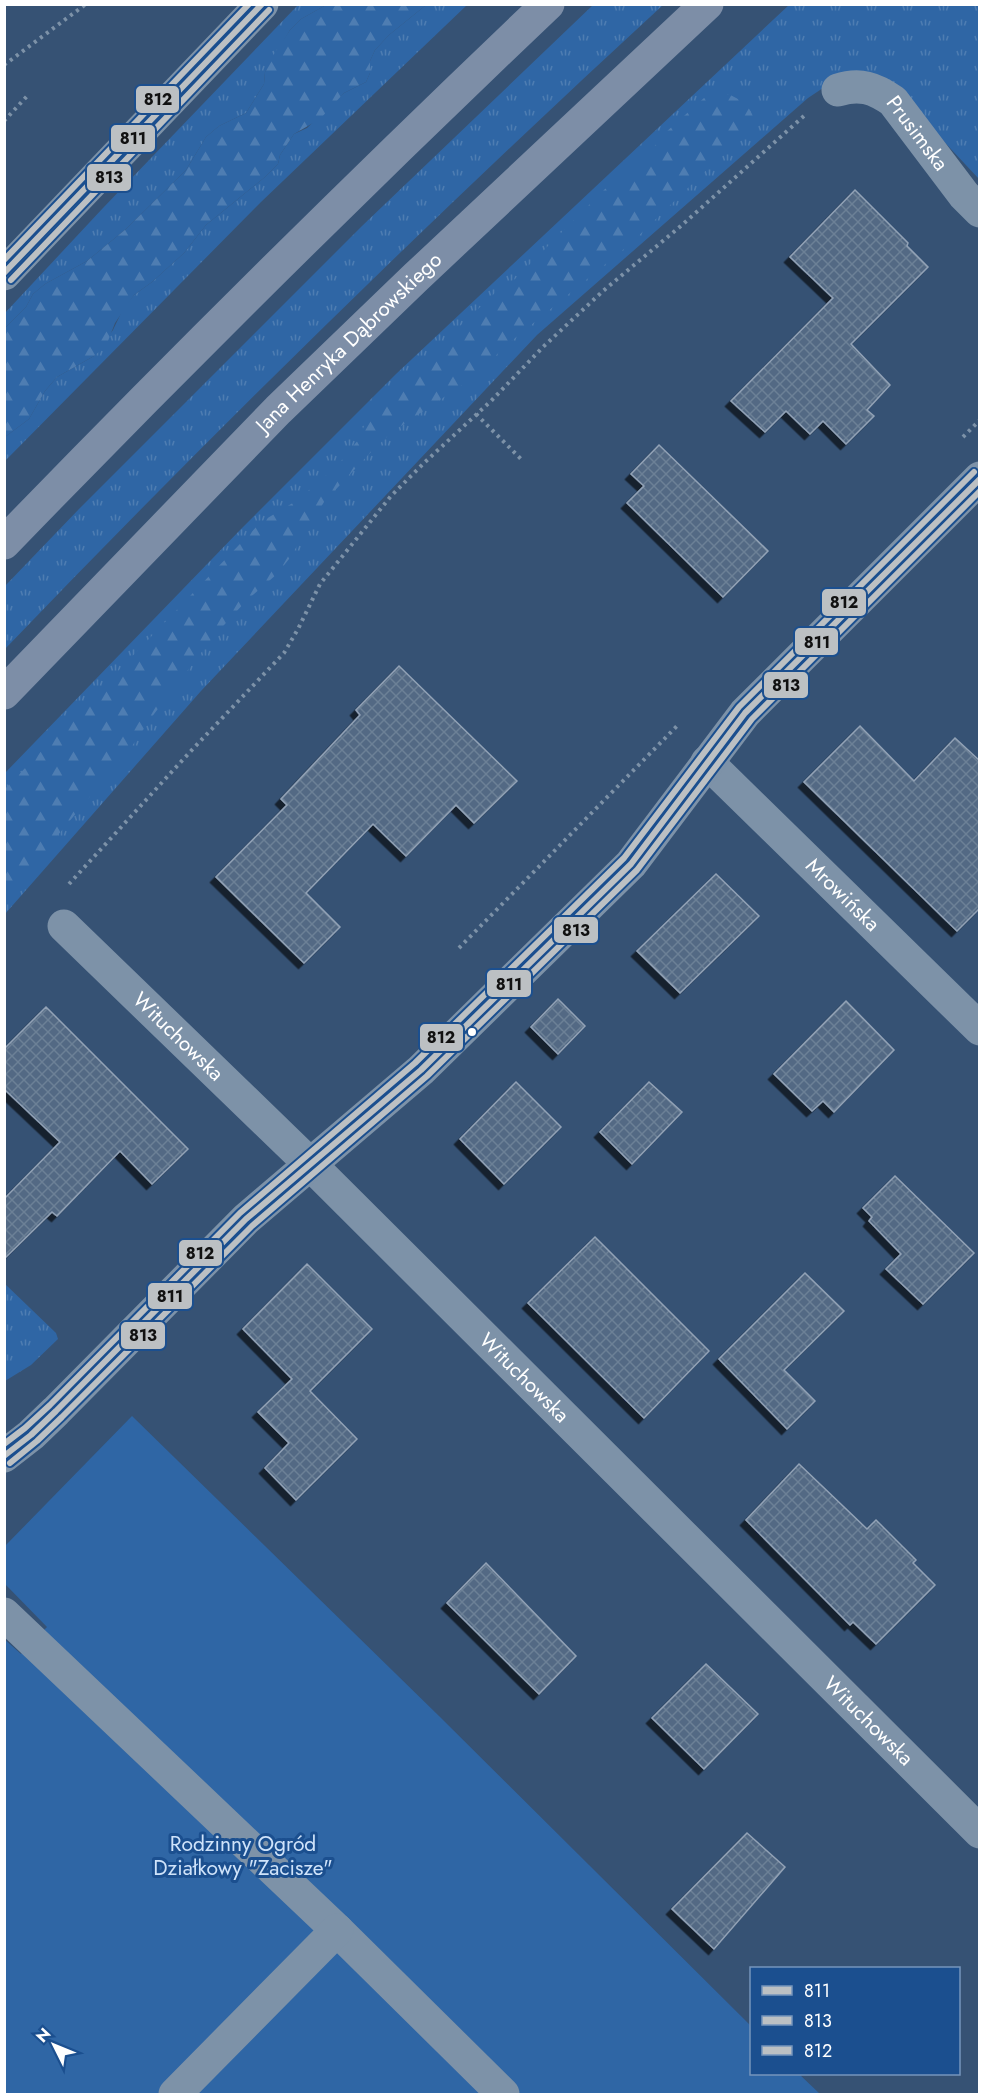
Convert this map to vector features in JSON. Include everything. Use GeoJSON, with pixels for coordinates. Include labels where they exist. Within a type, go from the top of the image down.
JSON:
{"type":"FeatureCollection","features":[{"type":"Feature","properties":{"kind":"main road"},"geometry":{"type":"LineString","coordinates":[[4,543],[149,393],[278,265],[548,4]]}},
{"type":"Feature","properties":{"kind":"main road","name":"Jana Henryka Dąbrowskiego"},"geometry":{"type":"LineString","coordinates":[[4,693],[278,410],[424,268],[707,4]]}},
{"type":"Feature","properties":{"kind":"street"},"geometry":{"type":"LineString","coordinates":[[4,273],[262,4]]}},
{"type":"Feature","properties":{"kind":"street","name":"Prusimska"},"geometry":{"type":"LineString","coordinates":[[838,90],[852,86],[865,86],[893,101],[964,195],[980,211]]}},
{"type":"Feature","properties":{"kind":"street"},"geometry":{"type":"LineString","coordinates":[[4,1455],[48,1419],[246,1219],[421,1070],[631,864],[745,713],[980,478]]}},
{"type":"Feature","properties":{"kind":"street","name":"Mrowińska"},"geometry":{"type":"LineString","coordinates":[[707,762],[980,1029]]}},
{"type":"Feature","properties":{"kind":"street","name":"Wituchowska"},"geometry":{"type":"LineString","coordinates":[[64,926],[310,1164],[980,1832]]}},
{"type":"Feature","properties":{"kind":"street"},"geometry":{"type":"LineString","coordinates":[[4,1614],[337,1930],[503,2094]]}},
{"type":"Feature","properties":{"kind":"street"},"geometry":{"type":"LineString","coordinates":[[175,2094],[337,1930]]}},
{"type":"Feature","properties":{"kind":"path"},"geometry":{"type":"LineString","coordinates":[[4,65],[86,4]]}},
{"type":"Feature","properties":{"kind":"path"},"geometry":{"type":"LineString","coordinates":[[64,926],[47,909],[284,653],[320,584],[391,496],[603,291],[690,218],[820,101],[838,90]]}},
{"type":"Feature","properties":{"kind":"path"},"geometry":{"type":"LineString","coordinates":[[4,122],[29,94]]}},
{"type":"Feature","properties":{"kind":"path"},"geometry":{"type":"LineString","coordinates":[[476,414],[523,461]]}},
{"type":"Feature","properties":{"kind":"green space"},"geometry":{"type":"Polygon","coordinates":[[[298,5],[326,5],[301,19],[290,30],[265,72],[264,84],[246,113],[219,126],[206,137],[186,170],[126,229],[87,261],[45,284],[33,294],[26,307],[5,328],[5,313],[298,5]]]}},
{"type":"Feature","properties":{"kind":"green space"},"geometry":{"type":"Polygon","coordinates":[[[326,5],[426,5],[389,35],[375,50],[370,61],[370,73],[366,82],[344,93],[320,119],[294,134],[280,155],[278,164],[206,225],[184,253],[134,295],[115,323],[106,346],[94,356],[57,377],[45,391],[29,419],[5,437],[5,328],[26,307],[33,294],[45,284],[87,261],[126,229],[186,170],[206,137],[219,126],[246,113],[264,84],[265,72],[270,60],[290,30],[301,19],[326,5]]]}},
{"type":"Feature","properties":{"kind":"green space"},"geometry":{"type":"Polygon","coordinates":[[[426,5],[467,5],[261,202],[5,461],[5,437],[29,419],[45,391],[57,377],[94,356],[134,295],[184,253],[206,225],[278,164],[280,155],[294,134],[307,128],[344,93],[366,82],[370,73],[370,61],[375,50],[389,35],[426,5]]]}},
{"type":"Feature","properties":{"kind":"green space"},"geometry":{"type":"Polygon","coordinates":[[[593,5],[663,5],[329,322],[165,484],[5,649],[5,586],[362,226],[593,5]]]}},
{"type":"Feature","properties":{"kind":"green space"},"geometry":{"type":"Polygon","coordinates":[[[789,5],[979,5],[979,179],[892,86],[826,86],[808,98],[537,335],[201,691],[5,914],[5,773],[241,529],[396,374],[789,5]]]}},
{"type":"Feature","properties":{"kind":"green space"},"geometry":{"type":"Polygon","coordinates":[[[719,92],[747,106],[751,111],[754,124],[630,244],[509,343],[471,379],[392,432],[370,453],[324,502],[289,559],[277,574],[246,601],[214,636],[132,746],[58,835],[39,870],[28,881],[5,893],[5,789],[261,522],[296,501],[336,467],[359,439],[366,421],[379,403],[498,290],[515,279],[605,189],[630,172],[646,157],[665,133],[704,98],[719,92]]]}},
{"type":"Feature","properties":{"kind":"green space"},"geometry":{"type":"Polygon","coordinates":[[[4,1283],[56,1333],[58,1339],[31,1365],[5,1381],[4,1283]]]}},
{"type":"Feature","properties":{"kind":"green space","name":"Rodzinny Ogród Działkowy \"Zacisze\""},"geometry":{"type":"Polygon","coordinates":[[[132,1416],[439,1716],[750,2025],[750,2075],[800,2075],[820,2094],[5,2094],[4,1639],[21,1654],[47,1627],[5,1584],[5,1546],[132,1416]]]}},
{"type":"Feature","properties":{"kind":"building"},"geometry":{"type":"Polygon","coordinates":[[[855,190],[908,243],[907,246],[928,267],[851,344],[890,385],[867,410],[874,416],[846,444],[823,421],[810,434],[786,411],[765,432],[731,401],[833,298],[790,257],[855,190]]]}},
{"type":"Feature","properties":{"kind":"building"},"geometry":{"type":"Polygon","coordinates":[[[659,445],[768,551],[723,597],[627,503],[644,486],[631,474],[659,445]]]}},
{"type":"Feature","properties":{"kind":"building"},"geometry":{"type":"Polygon","coordinates":[[[399,666],[517,781],[474,823],[456,805],[406,856],[373,824],[306,893],[340,927],[304,963],[216,877],[287,805],[281,799],[360,715],[356,710],[399,666]]]}},
{"type":"Feature","properties":{"kind":"building"},"geometry":{"type":"Polygon","coordinates":[[[860,726],[914,781],[955,738],[980,761],[980,908],[957,931],[804,782],[860,726]]]}},
{"type":"Feature","properties":{"kind":"building"},"geometry":{"type":"Polygon","coordinates":[[[716,874],[759,916],[680,993],[637,951],[716,874]]]}},
{"type":"Feature","properties":{"kind":"building"},"geometry":{"type":"Polygon","coordinates":[[[558,999],[585,1026],[558,1054],[531,1027],[558,999]]]}},
{"type":"Feature","properties":{"kind":"building"},"geometry":{"type":"Polygon","coordinates":[[[846,1001],[894,1050],[834,1112],[823,1101],[812,1111],[774,1074],[846,1001]]]}},
{"type":"Feature","properties":{"kind":"building"},"geometry":{"type":"Polygon","coordinates":[[[46,1007],[188,1149],[152,1184],[120,1151],[57,1216],[52,1212],[4,1259],[4,1199],[60,1142],[4,1089],[4,1049],[46,1007]]]}},
{"type":"Feature","properties":{"kind":"building"},"geometry":{"type":"Polygon","coordinates":[[[516,1082],[561,1127],[504,1184],[460,1139],[516,1082]]]}},
{"type":"Feature","properties":{"kind":"building"},"geometry":{"type":"Polygon","coordinates":[[[649,1082],[682,1112],[632,1164],[600,1132],[649,1082]]]}},
{"type":"Feature","properties":{"kind":"building"},"geometry":{"type":"Polygon","coordinates":[[[895,1176],[974,1253],[923,1304],[886,1269],[901,1254],[869,1221],[872,1217],[863,1208],[895,1176]]]}},
{"type":"Feature","properties":{"kind":"building"},"geometry":{"type":"Polygon","coordinates":[[[595,1237],[709,1351],[644,1418],[528,1303],[595,1237]]]}},
{"type":"Feature","properties":{"kind":"building"},"geometry":{"type":"Polygon","coordinates":[[[307,1264],[372,1329],[310,1391],[357,1439],[296,1500],[265,1468],[289,1443],[258,1412],[292,1379],[243,1329],[307,1264]]]}},
{"type":"Feature","properties":{"kind":"building"},"geometry":{"type":"Polygon","coordinates":[[[805,1273],[844,1311],[784,1370],[815,1401],[787,1429],[719,1359],[805,1273]]]}},
{"type":"Feature","properties":{"kind":"building"},"geometry":{"type":"Polygon","coordinates":[[[799,1464],[867,1529],[876,1520],[916,1560],[913,1563],[935,1585],[876,1644],[853,1622],[850,1625],[746,1520],[799,1464]]]}},
{"type":"Feature","properties":{"kind":"building"},"geometry":{"type":"Polygon","coordinates":[[[486,1563],[576,1656],[539,1694],[447,1603],[486,1563]]]}},
{"type":"Feature","properties":{"kind":"building"},"geometry":{"type":"Polygon","coordinates":[[[706,1664],[758,1714],[704,1769],[652,1718],[706,1664]]]}},
{"type":"Feature","properties":{"kind":"building"},"geometry":{"type":"Polygon","coordinates":[[[747,1833],[785,1867],[714,1949],[672,1909],[747,1833]]]}},
{"type":"Feature","properties":{"kind":"transit line","name":"812"},"geometry":{"type":"LineString","coordinates":[[4,260],[249,4]]}},
{"type":"Feature","properties":{"kind":"transit line","name":"811"},"geometry":{"type":"LineString","coordinates":[[4,273],[262,4]]}},
{"type":"Feature","properties":{"kind":"transit line","name":"813"},"geometry":{"type":"LineString","coordinates":[[11,280],[269,10]]}},
{"type":"Feature","properties":{"kind":"transit line","name":"812"},"geometry":{"type":"LineString","coordinates":[[4,1444],[50,1405],[240,1213],[415,1063],[624,858],[739,707],[974,472]]}},
{"type":"Feature","properties":{"kind":"transit line","name":"811"},"geometry":{"type":"LineString","coordinates":[[4,1456],[56,1411],[246,1219],[421,1070],[631,864],[745,713],[980,479]]}},
{"type":"Feature","properties":{"kind":"transit line","name":"813"},"geometry":{"type":"LineString","coordinates":[[10,1463],[62,1417],[252,1226],[427,1076],[637,870],[752,719],[980,491]]}}]}
